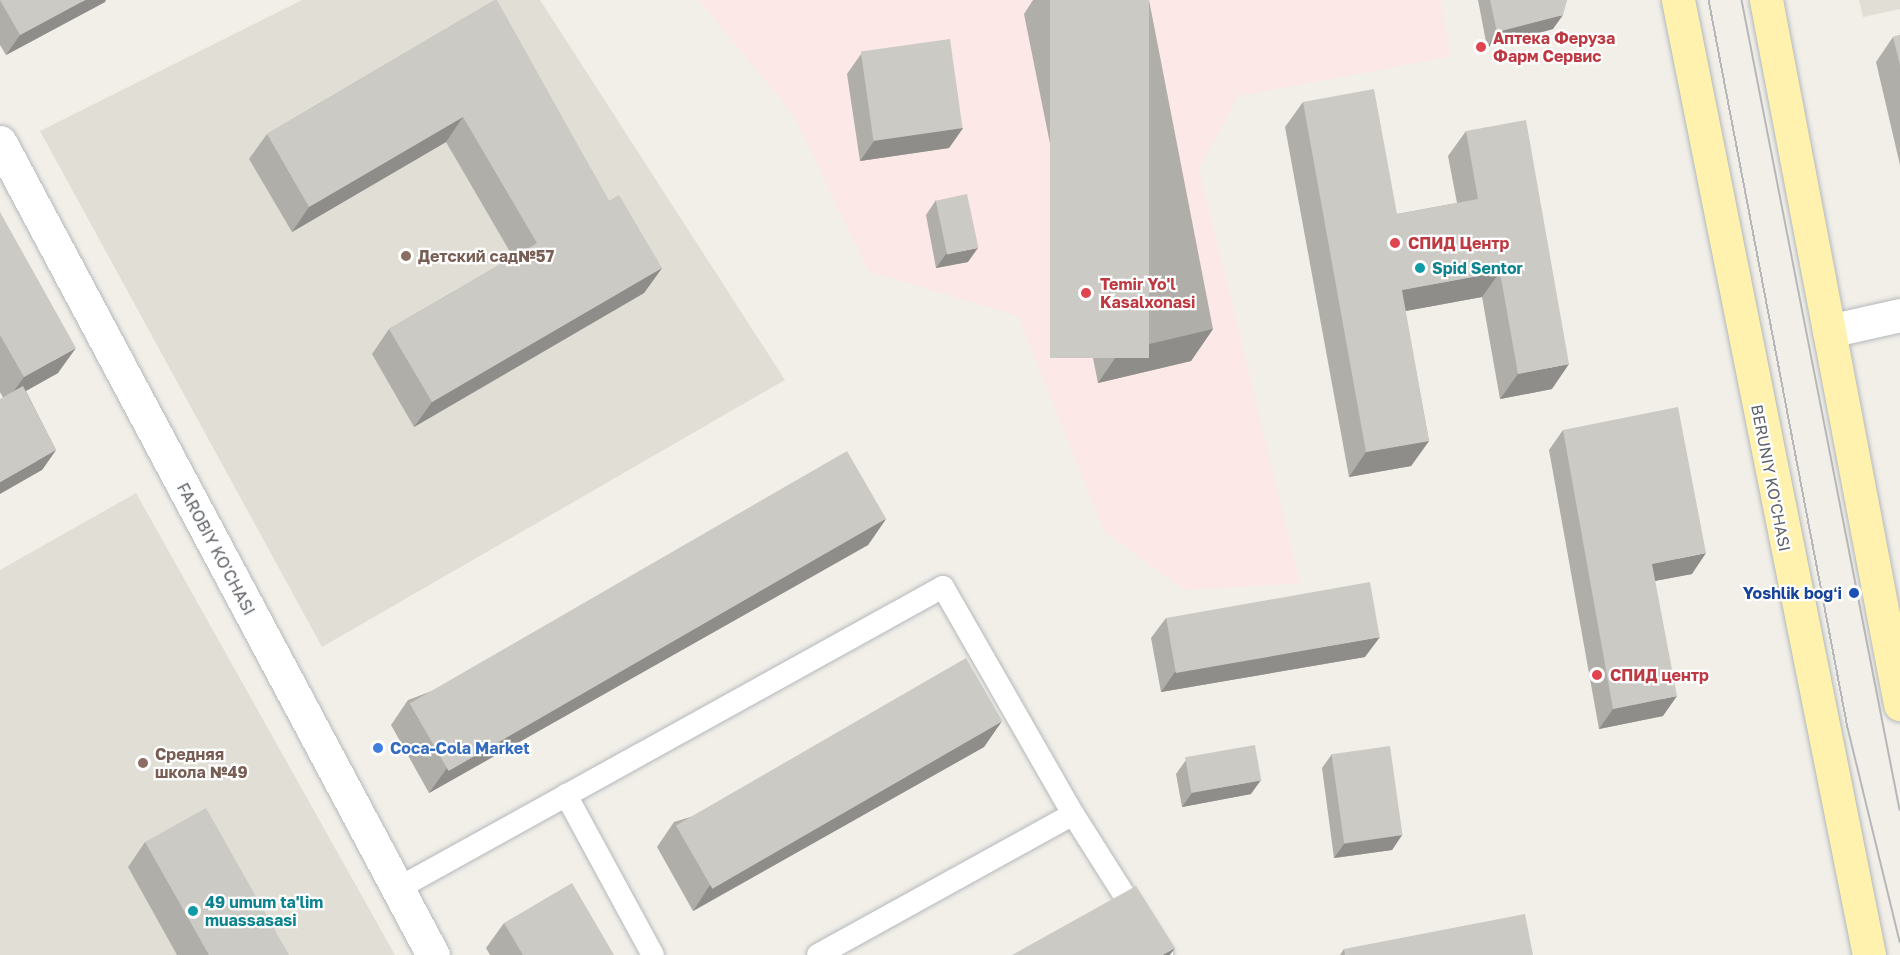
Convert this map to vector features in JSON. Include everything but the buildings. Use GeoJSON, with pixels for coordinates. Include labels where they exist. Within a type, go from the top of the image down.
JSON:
{"type":"FeatureCollection","features":[{"type":"Feature","properties":{"kind":"main road","name":"BERUNIY KO'CHASI"},"geometry":{"type":"LineString","coordinates":[[1678,0],[1869,955]]}},
{"type":"Feature","properties":{"kind":"main road"},"geometry":{"type":"LineString","coordinates":[[1766,0],[1900,704]]}},
{"type":"Feature","properties":{"kind":"street","name":"FAROBIY KO'CHASI"},"geometry":{"type":"LineString","coordinates":[[0,142],[432,955]]}},
{"type":"Feature","properties":{"kind":"street"},"geometry":{"type":"LineString","coordinates":[[1829,331],[1900,315]]}},
{"type":"Feature","properties":{"kind":"lane"},"geometry":{"type":"LineString","coordinates":[[397,889],[943,587],[1073,814],[1162,955]]}},
{"type":"Feature","properties":{"kind":"lane"},"geometry":{"type":"LineString","coordinates":[[566,795],[653,955]]}},
{"type":"Feature","properties":{"kind":"lane"},"geometry":{"type":"LineString","coordinates":[[818,955],[1073,814]]}},
{"type":"Feature","properties":{"kind":"shaded area","name":"Детский сад№57"},"geometry":{"type":"Polygon","coordinates":[[[302,0],[540,0],[785,380],[322,647],[40,131],[302,0]]]}},
{"type":"Feature","properties":{"kind":"shaded area","name":"Temir Yo'l Kasalxonasi"},"geometry":{"type":"Polygon","coordinates":[[[699,0],[1441,0],[1450,57],[1238,96],[1199,169],[1300,583],[1184,590],[1104,531],[1018,316],[868,271],[794,116],[699,0]]]}},
{"type":"Feature","properties":{"kind":"shaded area"},"geometry":{"type":"Polygon","coordinates":[[[1859,0],[1900,0],[1900,9],[1863,17],[1859,0]]]}},
{"type":"Feature","properties":{"kind":"shaded area","name":"Средняя школа №49"},"geometry":{"type":"Polygon","coordinates":[[[136,493],[395,955],[0,955],[0,570],[136,493]]]}},
{"type":"Feature","properties":{"kind":"tram line"},"geometry":{"type":"LineString","coordinates":[[1709,0],[1848,728],[1900,942]]}},
{"type":"Feature","properties":{"kind":"tram line"},"geometry":{"type":"LineString","coordinates":[[1742,0],[1900,810]]}},
{"type":"Feature","properties":{"kind":"place","name":"Аптека Феруза Фарм Сервис"},"geometry":{"type":"Point","coordinates":[1481,47]}},
{"type":"Feature","properties":{"kind":"place","name":"СПИД Центр"},"geometry":{"type":"Point","coordinates":[1395,243]}},
{"type":"Feature","properties":{"kind":"place","name":"Детский сад№57"},"geometry":{"type":"Point","coordinates":[406,256]}},
{"type":"Feature","properties":{"kind":"place","name":"Spid Sentor"},"geometry":{"type":"Point","coordinates":[1420,268]}},
{"type":"Feature","properties":{"kind":"place","name":"Temir Yo'l Kasalxonasi"},"geometry":{"type":"Point","coordinates":[1086,293]}},
{"type":"Feature","properties":{"kind":"place","name":"Yoshlik bogʻi"},"geometry":{"type":"Point","coordinates":[1854,593]}},
{"type":"Feature","properties":{"kind":"place","name":"СПИД центр"},"geometry":{"type":"Point","coordinates":[1597,675]}},
{"type":"Feature","properties":{"kind":"place","name":"Coca-Cola Market"},"geometry":{"type":"Point","coordinates":[378,748]}},
{"type":"Feature","properties":{"kind":"place","name":"Средняя школа №49"},"geometry":{"type":"Point","coordinates":[143,763]}},
{"type":"Feature","properties":{"kind":"place","name":"49 umum ta'lim muassasasi"},"geometry":{"type":"Point","coordinates":[193,911]}}]}
